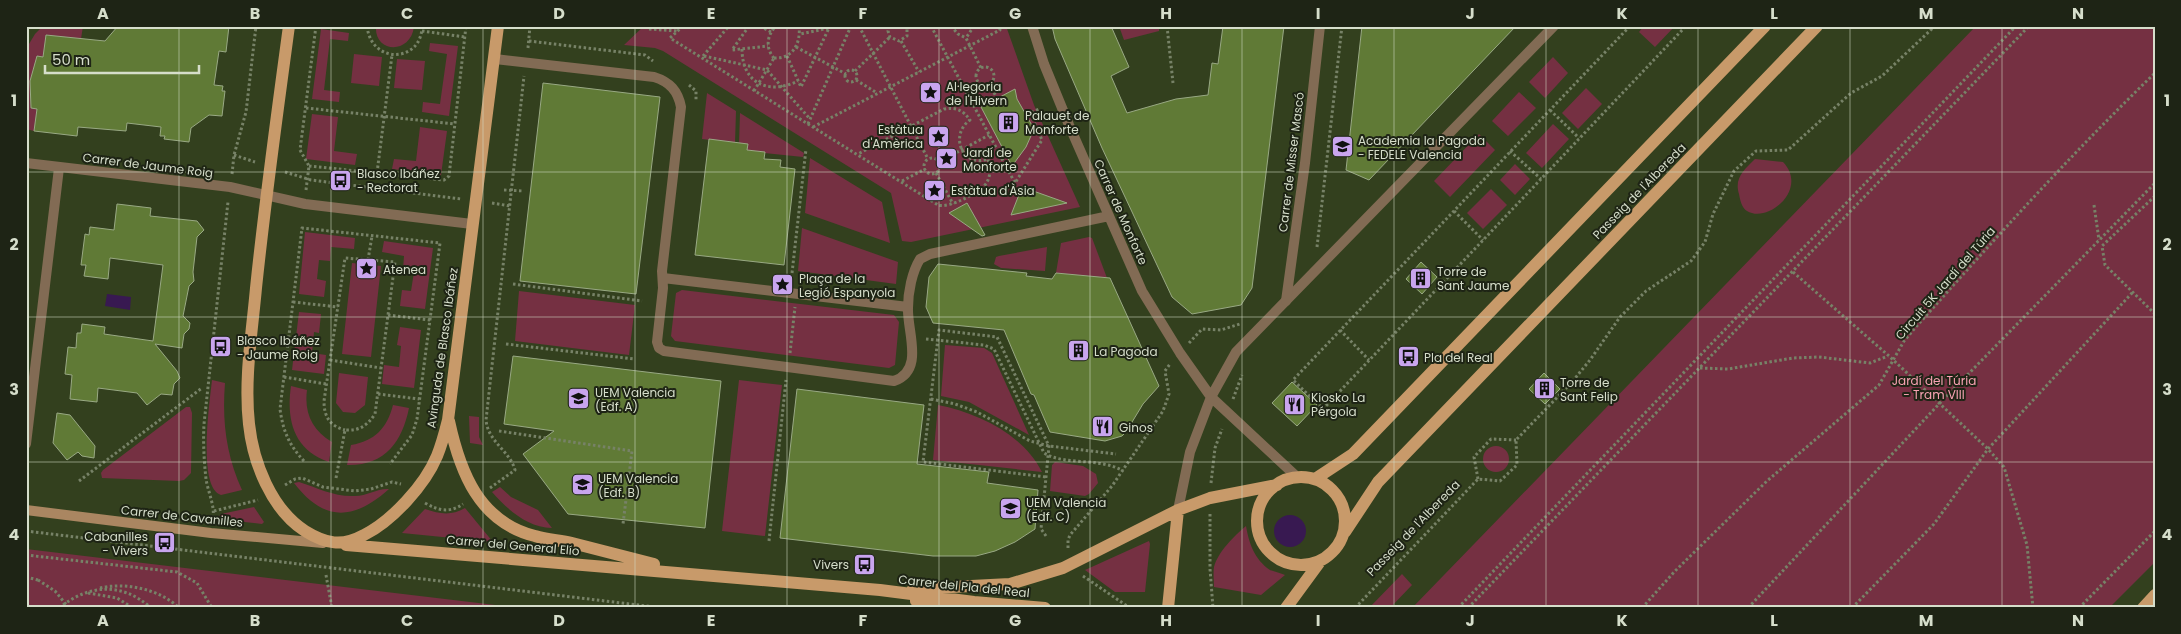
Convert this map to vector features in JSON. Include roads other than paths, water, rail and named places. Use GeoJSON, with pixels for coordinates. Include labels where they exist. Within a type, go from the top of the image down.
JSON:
{"type":"FeatureCollection","features":[{"type":"Feature","properties":{"kind":"main road"},"geometry":{"type":"LineString","coordinates":[[289,26],[266,194],[247,380],[249,425],[266,485],[282,510],[294,524],[316,538],[336,544]]}},
{"type":"Feature","properties":{"kind":"main road","name":"Avinguda de Blasco Ibáñez"},"geometry":{"type":"LineString","coordinates":[[336,544],[355,540],[371,532],[385,521],[413,494],[437,457],[448,420],[498,26]]}},
{"type":"Feature","properties":{"kind":"main road","name":"Passeig de l'Albereda"},"geometry":{"type":"LineString","coordinates":[[1315,479],[1353,454],[1765,26]]}},
{"type":"Feature","properties":{"kind":"main road","name":"Passeig de l'Albereda"},"geometry":{"type":"LineString","coordinates":[[1344,532],[1378,482],[1817,26]]}},
{"type":"Feature","properties":{"kind":"main road","name":"Carrer del General Elío"},"geometry":{"type":"LineString","coordinates":[[448,420],[455,449],[467,480],[484,506],[511,528],[534,536],[570,543],[688,573]]}},
{"type":"Feature","properties":{"kind":"main road"},"geometry":{"type":"LineString","coordinates":[[1296,477],[1315,479],[1329,487],[1340,500],[1345,516],[1344,532],[1339,545],[1330,555],[1318,562],[1300,565],[1281,561],[1270,553],[1262,543],[1257,517],[1260,504],[1267,493],[1276,485],[1296,477]]}},
{"type":"Feature","properties":{"kind":"main road","name":"Carrer del Pla del Real"},"geometry":{"type":"LineString","coordinates":[[880,590],[1010,584],[1075,563],[1178,510],[1210,498],[1276,485]]}},
{"type":"Feature","properties":{"kind":"main road","name":"Carrer de Cavanilles"},"geometry":{"type":"LineString","coordinates":[[26,510],[211,533],[336,544]]}},
{"type":"Feature","properties":{"kind":"main road"},"geometry":{"type":"LineString","coordinates":[[1168,608],[1178,510]]}},
{"type":"Feature","properties":{"kind":"main road","name":"Carrer del General Elío"},"geometry":{"type":"LineString","coordinates":[[336,544],[880,590]]}},
{"type":"Feature","properties":{"kind":"main road"},"geometry":{"type":"LineString","coordinates":[[1285,606],[1318,562]]}},
{"type":"Feature","properties":{"kind":"main road","name":"Carrer del Pla del Real"},"geometry":{"type":"LineString","coordinates":[[880,590],[939,608]]}},
{"type":"Feature","properties":{"kind":"main road","name":"Carrer del Pla del Real"},"geometry":{"type":"LineString","coordinates":[[880,590],[974,602],[1045,608]]}},
{"type":"Feature","properties":{"kind":"main road"},"geometry":{"type":"LineString","coordinates":[[2143,608],[2155,595]]}},
{"type":"Feature","properties":{"kind":"street","name":"Carrer de Monforte"},"geometry":{"type":"LineString","coordinates":[[1032,26],[1044,64],[1142,291],[1180,353],[1211,397]]}},
{"type":"Feature","properties":{"kind":"street","name":"Carrer de Misser Mascó"},"geometry":{"type":"LineString","coordinates":[[1286,300],[1305,163],[1320,26]]}},
{"type":"Feature","properties":{"kind":"street"},"geometry":{"type":"LineString","coordinates":[[1178,510],[1190,452],[1211,397],[1236,352],[1554,26]]}},
{"type":"Feature","properties":{"kind":"street"},"geometry":{"type":"LineString","coordinates":[[494,60],[654,77],[664,80],[673,87],[679,96],[681,107],[657,342],[659,348],[664,351],[894,381],[909,372],[912,362],[908,307],[920,259],[925,256],[1109,216]]}},
{"type":"Feature","properties":{"kind":"street","name":"Carrer de Jaume Roig"},"geometry":{"type":"LineString","coordinates":[[26,163],[266,194]]}},
{"type":"Feature","properties":{"kind":"street"},"geometry":{"type":"LineString","coordinates":[[26,444],[59,168]]}},
{"type":"Feature","properties":{"kind":"street"},"geometry":{"type":"LineString","coordinates":[[266,194],[305,204],[472,224]]}},
{"type":"Feature","properties":{"kind":"street"},"geometry":{"type":"LineString","coordinates":[[663,278],[908,307]]}},
{"type":"Feature","properties":{"kind":"street"},"geometry":{"type":"LineString","coordinates":[[1211,397],[1296,477]]}},
{"type":"Feature","properties":{"kind":"place","name":"Al·legoria de l'Hivern"},"geometry":{"type":"Point","coordinates":[930,93]}},
{"type":"Feature","properties":{"kind":"place","name":"Palauet de Monforte"},"geometry":{"type":"Point","coordinates":[1009,122]}},
{"type":"Feature","properties":{"kind":"place","name":"Estàtua d'Amèrica"},"geometry":{"type":"Point","coordinates":[939,136]}},
{"type":"Feature","properties":{"kind":"place","name":"Academia la Pagoda - FEDELE Valencia"},"geometry":{"type":"Point","coordinates":[1342,147]}},
{"type":"Feature","properties":{"kind":"place","name":"Jardí de Monforte"},"geometry":{"type":"Point","coordinates":[947,159]}},
{"type":"Feature","properties":{"kind":"place","name":"Blasco Ibáñez - Rectorat"},"geometry":{"type":"Point","coordinates":[341,180]}},
{"type":"Feature","properties":{"kind":"place","name":"Estàtua d'Àsia"},"geometry":{"type":"Point","coordinates":[935,190]}},
{"type":"Feature","properties":{"kind":"place","name":"Atenea"},"geometry":{"type":"Point","coordinates":[367,269]}},
{"type":"Feature","properties":{"kind":"place","name":"Torre de Sant Jaume"},"geometry":{"type":"Point","coordinates":[1421,278]}},
{"type":"Feature","properties":{"kind":"place","name":"Plaça de la Legió Espanyola"},"geometry":{"type":"Point","coordinates":[783,285]}},
{"type":"Feature","properties":{"kind":"place","name":"Blasco Ibáñez - Jaume Roig"},"geometry":{"type":"Point","coordinates":[221,347]}},
{"type":"Feature","properties":{"kind":"place","name":"La Pagoda"},"geometry":{"type":"Point","coordinates":[1078,351]}},
{"type":"Feature","properties":{"kind":"place","name":"Pla del Real"},"geometry":{"type":"Point","coordinates":[1408,357]}},
{"type":"Feature","properties":{"kind":"place","name":"Torre de Sant Felip"},"geometry":{"type":"Point","coordinates":[1544,389]}},
{"type":"Feature","properties":{"kind":"place","name":"UEM Valencia (Edf. A)"},"geometry":{"type":"Point","coordinates":[579,399]}},
{"type":"Feature","properties":{"kind":"place","name":"Kiosko La Pérgola"},"geometry":{"type":"Point","coordinates":[1295,404]}},
{"type":"Feature","properties":{"kind":"place","name":"Ginos"},"geometry":{"type":"Point","coordinates":[1103,427]}},
{"type":"Feature","properties":{"kind":"place","name":"UEM Valencia (Edf. B)"},"geometry":{"type":"Point","coordinates":[582,485]}},
{"type":"Feature","properties":{"kind":"place","name":"UEM Valencia (Edf. C)"},"geometry":{"type":"Point","coordinates":[1010,509]}},
{"type":"Feature","properties":{"kind":"place","name":"Cabanilles - Vivers"},"geometry":{"type":"Point","coordinates":[164,543]}},
{"type":"Feature","properties":{"kind":"place","name":"Vivers"},"geometry":{"type":"Point","coordinates":[865,564]}},
{"type":"Feature","properties":{"kind":"park label","name":"Jardí del Túria - Tram VIII"},"geometry":{"type":"Point","coordinates":[1934,387]}}]}
